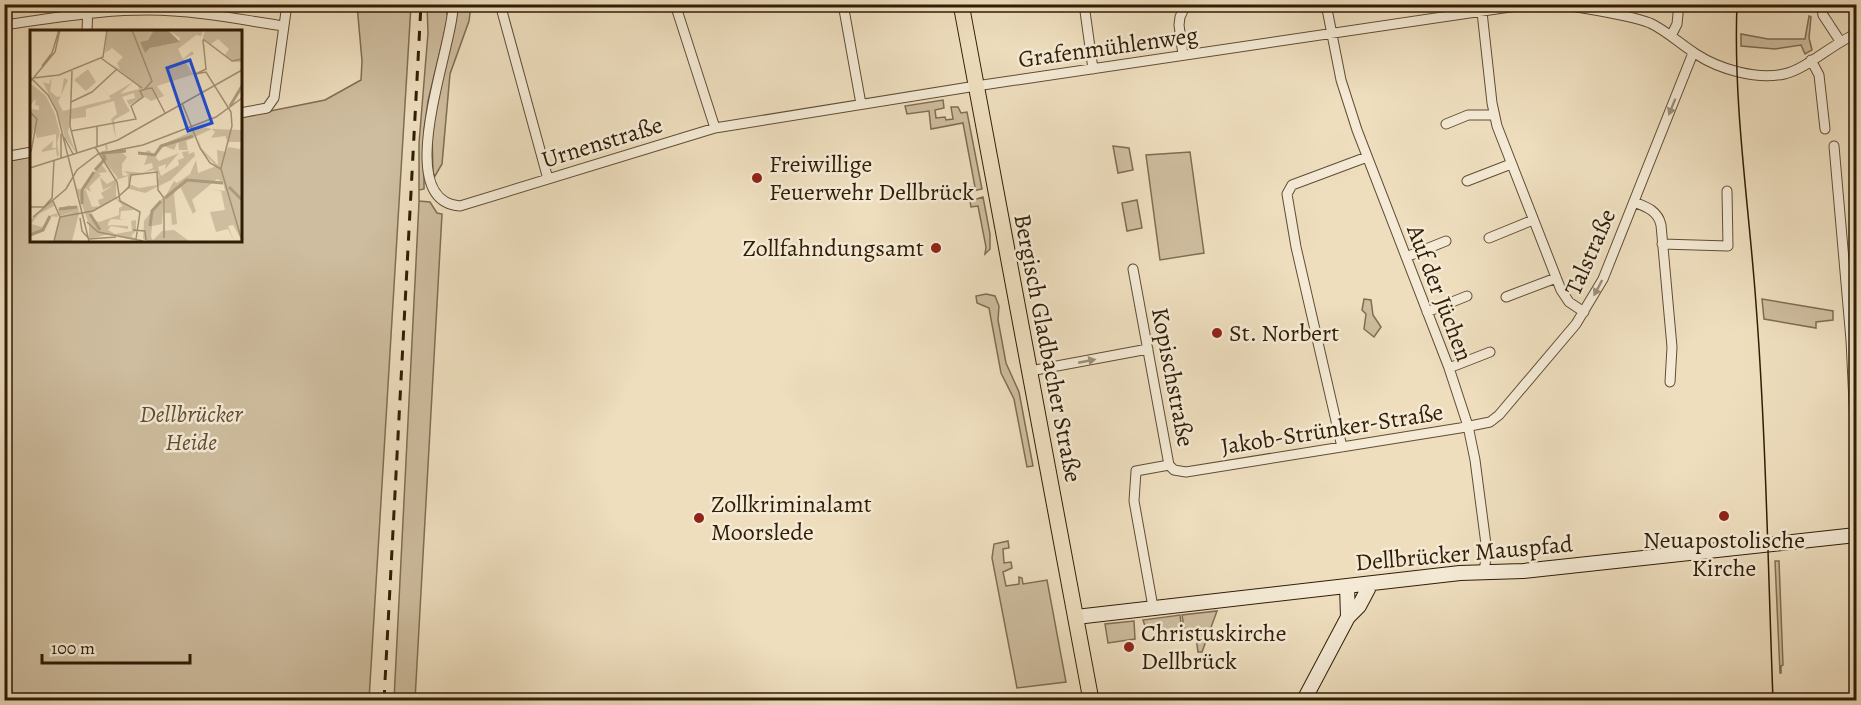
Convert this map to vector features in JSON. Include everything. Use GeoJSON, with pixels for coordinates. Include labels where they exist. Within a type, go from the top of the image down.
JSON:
{"type":"FeatureCollection","features":[{"type":"Feature","properties":{"kind":"main road","name":"Bergisch Gladbacher Straße"},"geometry":{"type":"LineString","coordinates":[[961,4],[1091,700]]}},
{"type":"Feature","properties":{"kind":"main road","name":"Dellbrücker Mauspfad"},"geometry":{"type":"LineString","coordinates":[[1076,617],[1347,586],[1484,572],[1523,571],[1857,535]]}},
{"type":"Feature","properties":{"kind":"main road"},"geometry":{"type":"LineString","coordinates":[[1304,700],[1348,617],[1359,606],[1368,589],[1367,584]]}},
{"type":"Feature","properties":{"kind":"main road"},"geometry":{"type":"LineString","coordinates":[[1347,586],[1348,617]]}},
{"type":"Feature","properties":{"kind":"street"},"geometry":{"type":"LineString","coordinates":[[242,113],[267,108],[274,98],[287,4]]}},
{"type":"Feature","properties":{"kind":"street","name":"Urnenstraße"},"geometry":{"type":"LineString","coordinates":[[453,4],[430,116],[428,176],[432,188],[446,202],[459,206],[715,128],[976,86]]}},
{"type":"Feature","properties":{"kind":"street"},"geometry":{"type":"LineString","coordinates":[[500,4],[548,179]]}},
{"type":"Feature","properties":{"kind":"street"},"geometry":{"type":"LineString","coordinates":[[675,4],[715,128]]}},
{"type":"Feature","properties":{"kind":"street"},"geometry":{"type":"LineString","coordinates":[[843,4],[861,104]]}},
{"type":"Feature","properties":{"kind":"street"},"geometry":{"type":"LineString","coordinates":[[1084,4],[1093,69]]}},
{"type":"Feature","properties":{"kind":"street"},"geometry":{"type":"LineString","coordinates":[[1183,55],[1179,26],[1186,4]]}},
{"type":"Feature","properties":{"kind":"street","name":"Auf der Jüchen"},"geometry":{"type":"LineString","coordinates":[[1326,4],[1346,96],[1367,157],[1449,368],[1468,426],[1475,460],[1487,552],[1484,572]]}},
{"type":"Feature","properties":{"kind":"street","name":"Grafenmühlenweg"},"geometry":{"type":"LineString","coordinates":[[976,86],[1530,4]]}},
{"type":"Feature","properties":{"kind":"street"},"geometry":{"type":"LineString","coordinates":[[1559,4],[1642,21],[1671,36],[1693,53],[1712,62],[1758,74],[1786,74],[1840,41],[1857,34]]}},
{"type":"Feature","properties":{"kind":"street"},"geometry":{"type":"LineString","coordinates":[[1671,36],[1677,24],[1679,4]]}},
{"type":"Feature","properties":{"kind":"street"},"geometry":{"type":"LineString","coordinates":[[1821,4],[1823,15],[1840,41]]}},
{"type":"Feature","properties":{"kind":"street"},"geometry":{"type":"LineString","coordinates":[[4,25],[87,9],[174,11],[284,26]]}},
{"type":"Feature","properties":{"kind":"street"},"geometry":{"type":"LineString","coordinates":[[87,9],[87,30]]}},
{"type":"Feature","properties":{"kind":"street"},"geometry":{"type":"LineString","coordinates":[[1482,12],[1494,115],[1511,164],[1564,296],[1584,312]]}},
{"type":"Feature","properties":{"kind":"street","name":"Talstraße"},"geometry":{"type":"LineString","coordinates":[[1468,426],[1490,422],[1499,415],[1584,312],[1603,279],[1693,53]]}},
{"type":"Feature","properties":{"kind":"street"},"geometry":{"type":"LineString","coordinates":[[1811,60],[1819,75],[1825,129]]}},
{"type":"Feature","properties":{"kind":"street"},"geometry":{"type":"LineString","coordinates":[[1446,124],[1468,116],[1494,115]]}},
{"type":"Feature","properties":{"kind":"street"},"geometry":{"type":"LineString","coordinates":[[1834,146],[1851,340],[1857,444]]}},
{"type":"Feature","properties":{"kind":"street"},"geometry":{"type":"LineString","coordinates":[[4,157],[30,152]]}},
{"type":"Feature","properties":{"kind":"street"},"geometry":{"type":"LineString","coordinates":[[1342,447],[1296,247],[1287,194],[1292,185],[1367,157]]}},
{"type":"Feature","properties":{"kind":"street"},"geometry":{"type":"LineString","coordinates":[[1467,181],[1511,164]]}},
{"type":"Feature","properties":{"kind":"street"},"geometry":{"type":"LineString","coordinates":[[1662,244],[1728,246],[1727,191]]}},
{"type":"Feature","properties":{"kind":"street"},"geometry":{"type":"LineString","coordinates":[[1634,202],[1646,206],[1657,215],[1661,225],[1672,347],[1670,382]]}},
{"type":"Feature","properties":{"kind":"street"},"geometry":{"type":"LineString","coordinates":[[1489,238],[1533,220]]}},
{"type":"Feature","properties":{"kind":"street"},"geometry":{"type":"LineString","coordinates":[[1406,257],[1446,241]]}},
{"type":"Feature","properties":{"kind":"street","name":"Kopischstraße"},"geometry":{"type":"LineString","coordinates":[[1133,269],[1169,465],[1136,471],[1133,494],[1153,607]]}},
{"type":"Feature","properties":{"kind":"street"},"geometry":{"type":"LineString","coordinates":[[1506,297],[1556,278]]}},
{"type":"Feature","properties":{"kind":"street"},"geometry":{"type":"LineString","coordinates":[[1427,312],[1467,296]]}},
{"type":"Feature","properties":{"kind":"street"},"geometry":{"type":"LineString","coordinates":[[1030,371],[1148,349]]}},
{"type":"Feature","properties":{"kind":"street"},"geometry":{"type":"LineString","coordinates":[[1449,368],[1490,352]]}},
{"type":"Feature","properties":{"kind":"street","name":"Jakob-Strünker-Straße"},"geometry":{"type":"LineString","coordinates":[[1169,465],[1174,470],[1186,472],[1468,426]]}},
{"type":"Feature","properties":{"kind":"green space","name":"Dellbrücker Heide"},"geometry":{"type":"Polygon","coordinates":[[[357,5],[411,5],[369,700],[5,700],[5,162],[30,156],[30,242],[242,242],[242,117],[325,100],[361,80],[362,61],[357,5]]]}},
{"type":"Feature","properties":{"kind":"green space"},"geometry":{"type":"Polygon","coordinates":[[[427,5],[445,5],[448,18],[428,101],[424,130],[424,189],[419,190],[419,143],[428,33],[427,5]]]}},
{"type":"Feature","properties":{"kind":"green space"},"geometry":{"type":"Polygon","coordinates":[[[459,5],[471,5],[469,21],[450,74],[442,164],[435,176],[432,133],[438,94],[459,5]]]}},
{"type":"Feature","properties":{"kind":"green space"},"geometry":{"type":"Polygon","coordinates":[[[1809,16],[1811,17],[1809,38],[1812,50],[1805,54],[1801,45],[1775,49],[1741,46],[1741,34],[1768,39],[1805,39],[1809,16]]]}},
{"type":"Feature","properties":{"kind":"green space"},"geometry":{"type":"Polygon","coordinates":[[[943,100],[944,108],[935,110],[936,118],[953,119],[951,107],[958,107],[961,113],[967,112],[982,189],[968,192],[967,188],[975,187],[963,123],[931,129],[929,111],[907,114],[905,106],[943,100]]]}},
{"type":"Feature","properties":{"kind":"green space"},"geometry":{"type":"Polygon","coordinates":[[[1113,146],[1129,148],[1133,170],[1118,173],[1113,146]]]}},
{"type":"Feature","properties":{"kind":"green space"},"geometry":{"type":"Polygon","coordinates":[[[1190,152],[1204,253],[1160,260],[1146,155],[1190,152]]]}},
{"type":"Feature","properties":{"kind":"green space"},"geometry":{"type":"Polygon","coordinates":[[[983,197],[990,234],[990,249],[985,254],[986,247],[978,206],[971,207],[970,201],[983,197]]]}},
{"type":"Feature","properties":{"kind":"green space"},"geometry":{"type":"Polygon","coordinates":[[[1137,200],[1142,228],[1127,231],[1122,203],[1137,200]]]}},
{"type":"Feature","properties":{"kind":"green space"},"geometry":{"type":"Polygon","coordinates":[[[419,202],[430,202],[437,213],[442,214],[415,700],[394,700],[419,202]]]}},
{"type":"Feature","properties":{"kind":"green space"},"geometry":{"type":"Polygon","coordinates":[[[986,294],[995,296],[999,306],[998,320],[1006,363],[1019,392],[1033,466],[1027,467],[1014,399],[1001,373],[989,308],[977,303],[976,296],[986,294]]]}},
{"type":"Feature","properties":{"kind":"green space"},"geometry":{"type":"Polygon","coordinates":[[[1364,299],[1371,300],[1373,315],[1381,327],[1374,337],[1364,329],[1366,314],[1362,310],[1364,299]]]}},
{"type":"Feature","properties":{"kind":"green space"},"geometry":{"type":"Polygon","coordinates":[[[1762,299],[1833,311],[1833,320],[1816,322],[1816,328],[1764,319],[1762,299]]]}},
{"type":"Feature","properties":{"kind":"green space"},"geometry":{"type":"Polygon","coordinates":[[[1008,541],[1009,548],[1003,549],[1004,563],[1011,562],[1012,568],[1003,572],[1006,586],[1019,584],[1019,577],[1022,578],[1023,584],[1047,580],[1066,682],[1017,688],[992,558],[994,544],[1008,541]]]}},
{"type":"Feature","properties":{"kind":"green space"},"geometry":{"type":"Polygon","coordinates":[[[1775,561],[1779,561],[1783,665],[1781,673],[1780,673],[1775,561]]]}},
{"type":"Feature","properties":{"kind":"green space"},"geometry":{"type":"Polygon","coordinates":[[[1217,611],[1202,652],[1198,652],[1196,637],[1181,637],[1185,634],[1182,615],[1217,611]]]}},
{"type":"Feature","properties":{"kind":"green space"},"geometry":{"type":"Polygon","coordinates":[[[1180,615],[1182,631],[1169,633],[1145,626],[1143,620],[1180,615]]]}},
{"type":"Feature","properties":{"kind":"green space"},"geometry":{"type":"Polygon","coordinates":[[[1134,621],[1135,639],[1108,643],[1105,624],[1134,621]]]}},
{"type":"Feature","properties":{"kind":"tram line"},"geometry":{"type":"LineString","coordinates":[[1737,4],[1739,117],[1756,304],[1762,403],[1773,700]]}},
{"type":"Feature","properties":{"kind":"railway"},"geometry":{"type":"LineString","coordinates":[[384,700],[421,4]]}},
{"type":"Feature","properties":{"kind":"place","name":"Freiwillige Feuerwehr Dellbrück"},"geometry":{"type":"Point","coordinates":[757,178]}},
{"type":"Feature","properties":{"kind":"place","name":"Zollfahndungsamt"},"geometry":{"type":"Point","coordinates":[936,248]}},
{"type":"Feature","properties":{"kind":"place","name":"St. Norbert"},"geometry":{"type":"Point","coordinates":[1217,333]}},
{"type":"Feature","properties":{"kind":"place","name":"Neuapostolische Kirche"},"geometry":{"type":"Point","coordinates":[1724,516]}},
{"type":"Feature","properties":{"kind":"place","name":"Zollkriminalamt Moorslede"},"geometry":{"type":"Point","coordinates":[699,518]}},
{"type":"Feature","properties":{"kind":"place","name":"Christuskirche Dellbrück"},"geometry":{"type":"Point","coordinates":[1129,647]}}]}
